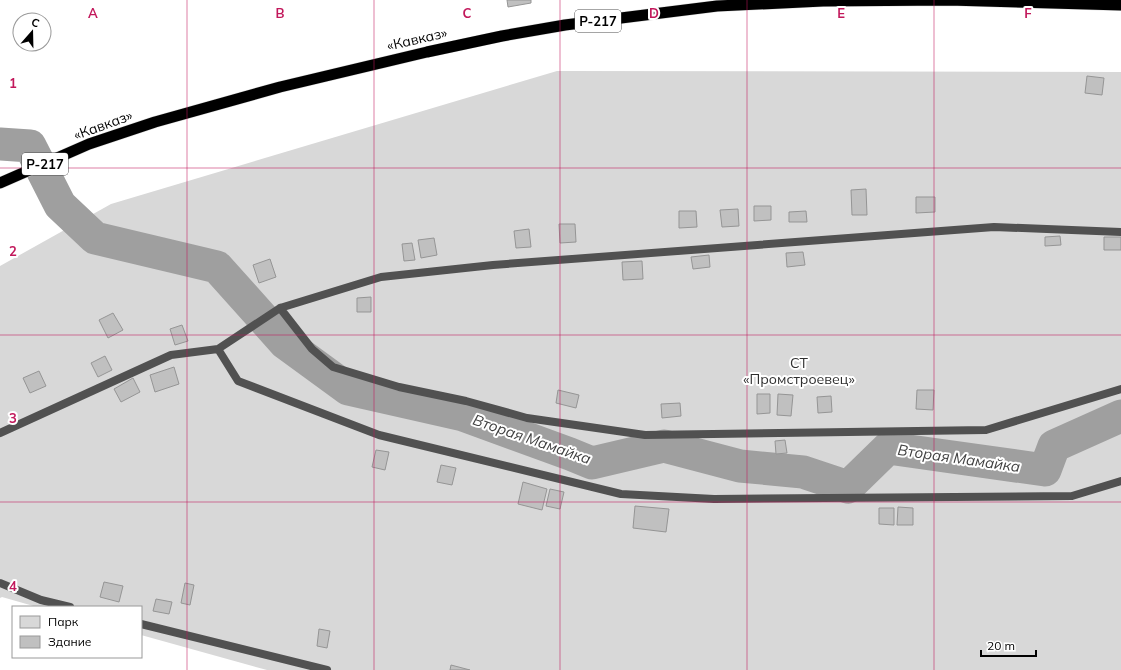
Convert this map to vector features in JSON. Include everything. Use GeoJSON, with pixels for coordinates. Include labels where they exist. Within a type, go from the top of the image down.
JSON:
{"type":"FeatureCollection","features":[{"type":"Feature","properties":{"kind":"highway","name":"«Кавказ»"},"geometry":{"type":"LineString","coordinates":[[0,183],[89,144],[155,122],[280,87],[427,52],[502,36],[565,25],[717,6],[823,1],[949,0],[1121,5]]}},
{"type":"Feature","properties":{"kind":"lane"},"geometry":{"type":"LineString","coordinates":[[0,433],[172,355],[218,349],[280,308],[381,277],[493,265],[994,227],[1121,232]]}},
{"type":"Feature","properties":{"kind":"lane"},"geometry":{"type":"LineString","coordinates":[[280,308],[312,349],[333,367],[399,387],[466,401],[527,418],[645,435],[986,430],[1121,389]]}},
{"type":"Feature","properties":{"kind":"lane"},"geometry":{"type":"LineString","coordinates":[[218,349],[238,381],[378,435],[621,494],[714,499],[1072,496],[1121,481]]}},
{"type":"Feature","properties":{"kind":"lane"},"geometry":{"type":"LineString","coordinates":[[0,583],[40,600],[66,606]]}},
{"type":"Feature","properties":{"kind":"lane"},"geometry":{"type":"LineString","coordinates":[[142,624],[327,670]]}},
{"type":"Feature","properties":{"kind":"green space","name":"СТ «Промстроевец»"},"geometry":{"type":"Polygon","coordinates":[[[557,71],[1121,72],[1121,670],[267,670],[142,635],[142,606],[34,606],[2,597],[0,598],[0,266],[111,204],[557,71]]]}},
{"type":"Feature","properties":{"kind":"building"},"geometry":{"type":"Polygon","coordinates":[[[507,0],[531,0],[531,3],[508,7],[507,0]]]}},
{"type":"Feature","properties":{"kind":"building"},"geometry":{"type":"Polygon","coordinates":[[[1087,76],[1104,78],[1102,95],[1085,93],[1087,76]]]}},
{"type":"Feature","properties":{"kind":"building"},"geometry":{"type":"Polygon","coordinates":[[[866,189],[867,215],[852,215],[851,190],[866,189]]]}},
{"type":"Feature","properties":{"kind":"building"},"geometry":{"type":"Polygon","coordinates":[[[916,197],[935,197],[935,212],[916,213],[916,197]]]}},
{"type":"Feature","properties":{"kind":"building"},"geometry":{"type":"Polygon","coordinates":[[[754,206],[771,206],[771,220],[754,221],[754,206]]]}},
{"type":"Feature","properties":{"kind":"building"},"geometry":{"type":"Polygon","coordinates":[[[738,209],[739,226],[722,227],[720,210],[738,209]]]}},
{"type":"Feature","properties":{"kind":"building"},"geometry":{"type":"Polygon","coordinates":[[[679,211],[696,211],[697,227],[679,228],[679,211]]]}},
{"type":"Feature","properties":{"kind":"building"},"geometry":{"type":"Polygon","coordinates":[[[806,211],[807,222],[789,222],[789,212],[806,211]]]}},
{"type":"Feature","properties":{"kind":"building"},"geometry":{"type":"Polygon","coordinates":[[[559,224],[575,224],[576,242],[560,243],[559,224]]]}},
{"type":"Feature","properties":{"kind":"building"},"geometry":{"type":"Polygon","coordinates":[[[529,229],[531,247],[516,248],[514,231],[529,229]]]}},
{"type":"Feature","properties":{"kind":"building"},"geometry":{"type":"Polygon","coordinates":[[[1060,236],[1061,245],[1045,246],[1045,237],[1060,236]]]}},
{"type":"Feature","properties":{"kind":"building"},"geometry":{"type":"Polygon","coordinates":[[[1104,237],[1121,237],[1121,250],[1104,250],[1104,237]]]}},
{"type":"Feature","properties":{"kind":"building"},"geometry":{"type":"Polygon","coordinates":[[[434,238],[437,255],[421,258],[418,240],[434,238]]]}},
{"type":"Feature","properties":{"kind":"building"},"geometry":{"type":"Polygon","coordinates":[[[412,243],[415,260],[404,261],[402,244],[412,243]]]}},
{"type":"Feature","properties":{"kind":"building"},"geometry":{"type":"Polygon","coordinates":[[[803,252],[805,265],[787,267],[786,253],[803,252]]]}},
{"type":"Feature","properties":{"kind":"building"},"geometry":{"type":"Polygon","coordinates":[[[709,255],[710,267],[693,269],[691,257],[709,255]]]}},
{"type":"Feature","properties":{"kind":"building"},"geometry":{"type":"Polygon","coordinates":[[[270,259],[276,277],[259,283],[253,265],[270,259]]]}},
{"type":"Feature","properties":{"kind":"building"},"geometry":{"type":"Polygon","coordinates":[[[642,261],[643,279],[623,280],[622,262],[642,261]]]}},
{"type":"Feature","properties":{"kind":"building"},"geometry":{"type":"Polygon","coordinates":[[[371,297],[371,312],[357,312],[357,298],[371,297]]]}},
{"type":"Feature","properties":{"kind":"building"},"geometry":{"type":"Polygon","coordinates":[[[113,313],[123,330],[108,338],[99,320],[113,313]]]}},
{"type":"Feature","properties":{"kind":"building"},"geometry":{"type":"Polygon","coordinates":[[[182,325],[188,341],[175,345],[170,329],[182,325]]]}},
{"type":"Feature","properties":{"kind":"building"},"geometry":{"type":"Polygon","coordinates":[[[105,356],[112,370],[98,377],[91,363],[105,356]]]}},
{"type":"Feature","properties":{"kind":"building"},"geometry":{"type":"Polygon","coordinates":[[[174,367],[179,384],[155,392],[150,375],[174,367]]]}},
{"type":"Feature","properties":{"kind":"building"},"geometry":{"type":"Polygon","coordinates":[[[39,371],[46,386],[30,393],[23,378],[39,371]]]}},
{"type":"Feature","properties":{"kind":"building"},"geometry":{"type":"Polygon","coordinates":[[[133,378],[140,392],[121,402],[114,389],[133,378]]]}},
{"type":"Feature","properties":{"kind":"building"},"geometry":{"type":"Polygon","coordinates":[[[558,390],[579,395],[576,408],[556,403],[558,390]]]}},
{"type":"Feature","properties":{"kind":"building"},"geometry":{"type":"Polygon","coordinates":[[[917,390],[934,390],[933,410],[916,409],[917,390]]]}},
{"type":"Feature","properties":{"kind":"building"},"geometry":{"type":"Polygon","coordinates":[[[757,394],[770,394],[770,413],[757,414],[757,394]]]}},
{"type":"Feature","properties":{"kind":"building"},"geometry":{"type":"Polygon","coordinates":[[[778,394],[793,395],[791,416],[777,415],[778,394]]]}},
{"type":"Feature","properties":{"kind":"building"},"geometry":{"type":"Polygon","coordinates":[[[831,396],[832,412],[818,413],[817,397],[831,396]]]}},
{"type":"Feature","properties":{"kind":"building"},"geometry":{"type":"Polygon","coordinates":[[[680,403],[681,416],[662,418],[661,404],[680,403]]]}},
{"type":"Feature","properties":{"kind":"building"},"geometry":{"type":"Polygon","coordinates":[[[785,440],[787,453],[776,454],[775,441],[785,440]]]}},
{"type":"Feature","properties":{"kind":"building"},"geometry":{"type":"Polygon","coordinates":[[[376,450],[389,452],[385,470],[372,467],[376,450]]]}},
{"type":"Feature","properties":{"kind":"building"},"geometry":{"type":"Polygon","coordinates":[[[441,465],[456,468],[452,485],[437,482],[441,465]]]}},
{"type":"Feature","properties":{"kind":"building"},"geometry":{"type":"Polygon","coordinates":[[[523,482],[547,489],[542,510],[518,504],[523,482]]]}},
{"type":"Feature","properties":{"kind":"building"},"geometry":{"type":"Polygon","coordinates":[[[550,489],[564,492],[560,509],[546,506],[550,489]]]}},
{"type":"Feature","properties":{"kind":"building"},"geometry":{"type":"Polygon","coordinates":[[[635,506],[669,509],[666,532],[633,528],[635,506]]]}},
{"type":"Feature","properties":{"kind":"building"},"geometry":{"type":"Polygon","coordinates":[[[898,507],[913,508],[913,525],[897,525],[898,507]]]}},
{"type":"Feature","properties":{"kind":"building"},"geometry":{"type":"Polygon","coordinates":[[[879,508],[894,508],[894,525],[879,524],[879,508]]]}},
{"type":"Feature","properties":{"kind":"building"},"geometry":{"type":"Polygon","coordinates":[[[104,582],[123,586],[119,602],[100,597],[104,582]]]}},
{"type":"Feature","properties":{"kind":"building"},"geometry":{"type":"Polygon","coordinates":[[[185,583],[194,585],[190,605],[181,603],[185,583]]]}},
{"type":"Feature","properties":{"kind":"building"},"geometry":{"type":"Polygon","coordinates":[[[156,599],[172,602],[169,614],[153,611],[156,599]]]}},
{"type":"Feature","properties":{"kind":"building"},"geometry":{"type":"Polygon","coordinates":[[[319,629],[330,631],[327,648],[317,646],[319,629]]]}},
{"type":"Feature","properties":{"kind":"building"},"geometry":{"type":"Polygon","coordinates":[[[451,665],[470,670],[450,670],[451,665]]]}},
{"type":"Feature","properties":{"kind":"waterway","name":"Вторая Мамайка"},"geometry":{"type":"LineString","coordinates":[[0,144],[30,146],[60,205],[95,238],[217,267],[285,343],[348,389],[463,415],[592,463],[664,446],[740,466],[803,472],[848,487],[888,448],[1045,470],[1054,446],[1121,416]]}}]}
